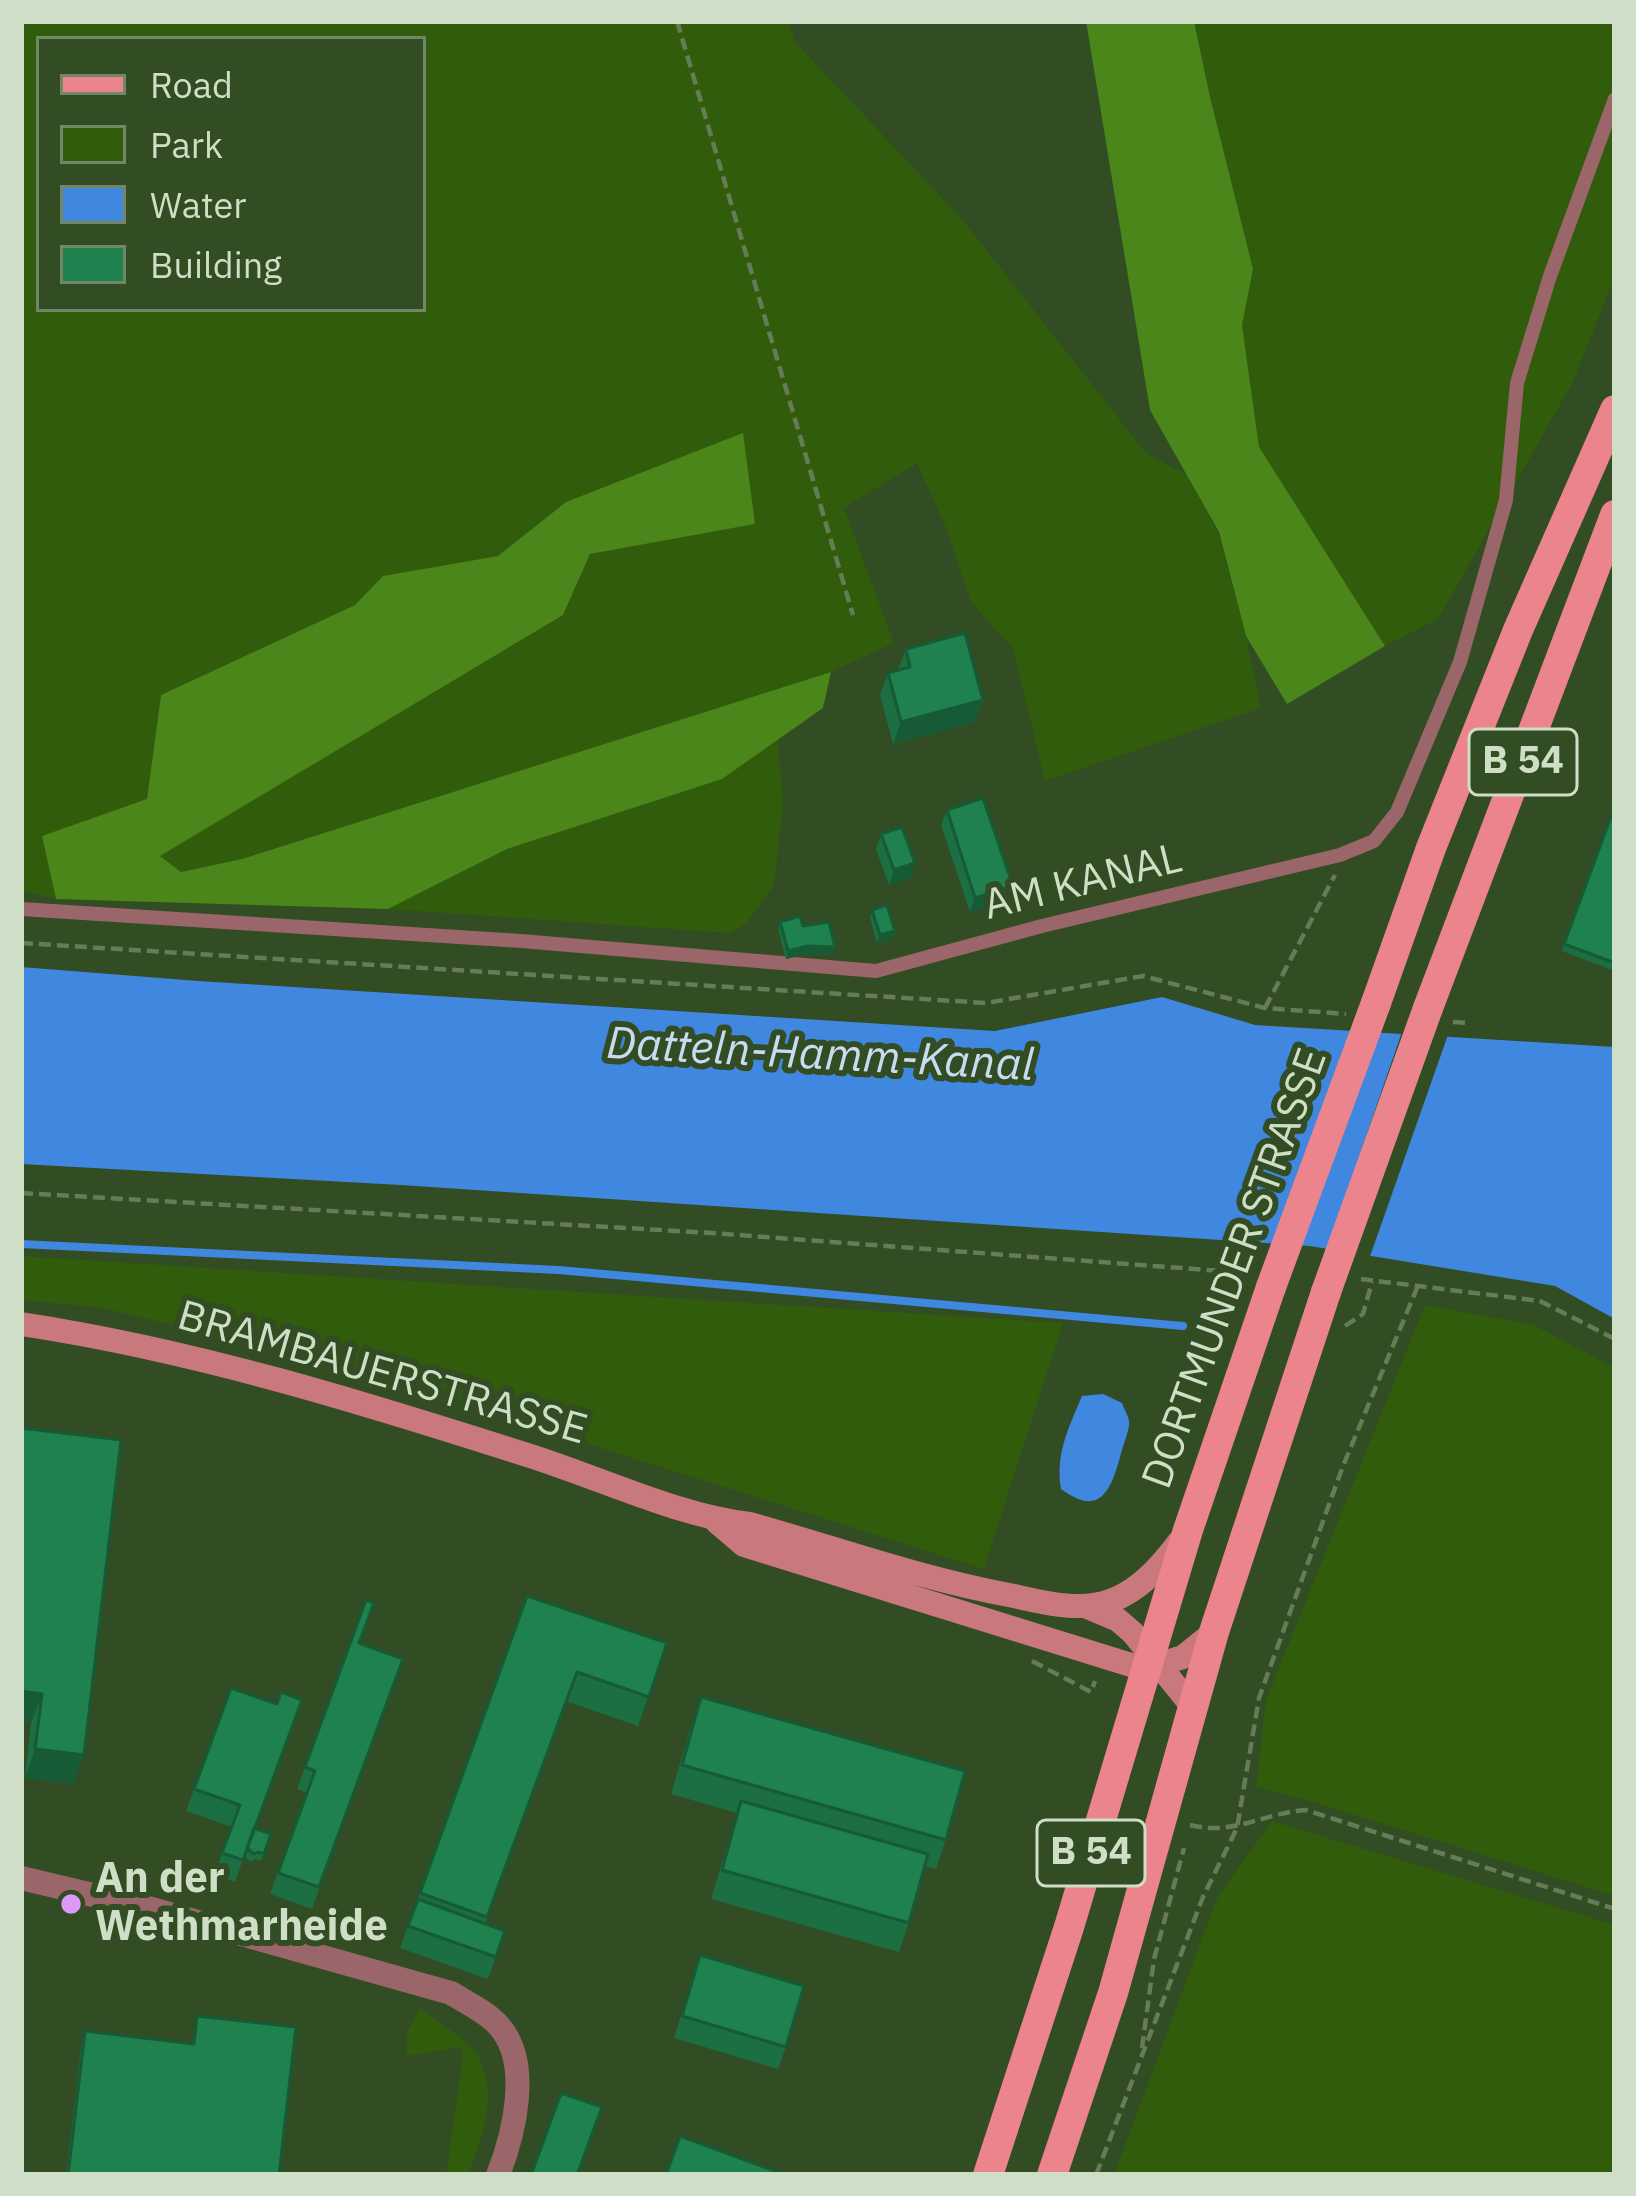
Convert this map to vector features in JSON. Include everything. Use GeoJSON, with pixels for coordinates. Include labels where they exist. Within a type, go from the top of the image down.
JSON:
{"type":"FeatureCollection","features":[{"type":"Feature","properties":{"kind":"main road","name":"DORTMUNDER STRASSE"},"geometry":{"type":"LineString","coordinates":[[988,2175],[1151,1662],[1258,1280],[1518,630],[1615,410]]}},
{"type":"Feature","properties":{"kind":"main road","name":"B 54"},"geometry":{"type":"LineString","coordinates":[[1052,2175],[1113,1993],[1214,1633],[1326,1292],[1438,1014],[1615,514]]}},
{"type":"Feature","properties":{"kind":"main road","name":"BRAMBAUERSTRASSE"},"geometry":{"type":"LineString","coordinates":[[21,1324],[183,1354],[296,1384],[567,1467],[715,1520],[750,1524],[980,1589],[1084,1606],[1117,1597],[1156,1573],[1188,1530]]}},
{"type":"Feature","properties":{"kind":"main road","name":"BRAMBAUERSTRASSE"},"geometry":{"type":"LineString","coordinates":[[715,1520],[744,1545],[1151,1662]]}},
{"type":"Feature","properties":{"kind":"main road"},"geometry":{"type":"LineString","coordinates":[[1084,1606],[1118,1620],[1192,1706]]}},
{"type":"Feature","properties":{"kind":"main road"},"geometry":{"type":"LineString","coordinates":[[1151,1662],[1183,1657],[1214,1633]]}},
{"type":"Feature","properties":{"kind":"street"},"geometry":{"type":"LineString","coordinates":[[21,1877],[451,1993],[495,2020],[509,2038],[518,2099],[513,2135],[498,2175]]}},
{"type":"Feature","properties":{"kind":"lane","name":"AM KANAL"},"geometry":{"type":"LineString","coordinates":[[21,909],[521,941],[876,971],[1340,855],[1374,841],[1397,812],[1460,662],[1506,500],[1517,383],[1550,276],[1615,99]]}},
{"type":"Feature","properties":{"kind":"path"},"geometry":{"type":"LineString","coordinates":[[677,21],[854,615]]}},
{"type":"Feature","properties":{"kind":"path"},"geometry":{"type":"LineString","coordinates":[[1265,1008],[1338,870],[1340,855]]}},
{"type":"Feature","properties":{"kind":"path"},"geometry":{"type":"LineString","coordinates":[[21,943],[986,1004],[1143,976],[1265,1008],[1366,1009]]}},
{"type":"Feature","properties":{"kind":"path"},"geometry":{"type":"LineString","coordinates":[[1438,1014],[1471,1023]]}},
{"type":"Feature","properties":{"kind":"path"},"geometry":{"type":"LineString","coordinates":[[21,1193],[689,1232],[1258,1280]]}},
{"type":"Feature","properties":{"kind":"path"},"geometry":{"type":"LineString","coordinates":[[1340,1325],[1363,1314],[1373,1280],[1540,1301],[1615,1339]]}},
{"type":"Feature","properties":{"kind":"path"},"geometry":{"type":"LineString","coordinates":[[1096,2175],[1203,1897],[1237,1828],[1259,1698],[1343,1466],[1417,1288]]}},
{"type":"Feature","properties":{"kind":"path"},"geometry":{"type":"LineString","coordinates":[[1161,1818],[1210,1830],[1306,1810],[1615,1909]]}},
{"type":"Feature","properties":{"kind":"path"},"geometry":{"type":"LineString","coordinates":[[1141,2060],[1154,1960],[1184,1846]]}},
{"type":"Feature","properties":{"kind":"green space"},"geometry":{"type":"Polygon","coordinates":[[[21,21],[788,21],[795,42],[963,220],[1146,453],[1187,475],[1218,533],[1261,708],[1045,781],[1013,649],[971,602],[917,463],[844,508],[894,643],[831,672],[242,859],[181,872],[159,856],[563,615],[590,554],[755,524],[566,502],[498,556],[384,576],[355,605],[161,695],[147,800],[43,836],[56,899],[21,890],[21,21]]]}},
{"type":"Feature","properties":{"kind":"green space"},"geometry":{"type":"Polygon","coordinates":[[[1086,21],[1194,21],[1253,269],[1242,325],[1259,447],[1385,646],[1287,704],[1246,636],[1219,532],[1150,410],[1086,21]]]}},
{"type":"Feature","properties":{"kind":"green space"},"geometry":{"type":"Polygon","coordinates":[[[1194,21],[1615,21],[1615,276],[1573,382],[1438,619],[1385,646],[1259,448],[1242,325],[1253,269],[1194,21]]]}},
{"type":"Feature","properties":{"kind":"green space"},"geometry":{"type":"Polygon","coordinates":[[[743,433],[755,524],[590,554],[563,615],[160,856],[181,872],[242,859],[831,672],[823,708],[722,779],[507,849],[388,909],[56,899],[42,836],[147,799],[161,695],[355,605],[383,576],[498,556],[566,502],[743,433]]]}},
{"type":"Feature","properties":{"kind":"green space"},"geometry":{"type":"Polygon","coordinates":[[[778,739],[783,804],[774,885],[746,924],[729,933],[388,909],[507,849],[722,779],[778,739]]]}},
{"type":"Feature","properties":{"kind":"green space"},"geometry":{"type":"Polygon","coordinates":[[[21,1256],[1063,1323],[984,1569],[328,1362],[102,1308],[21,1300],[21,1256]]]}},
{"type":"Feature","properties":{"kind":"green space"},"geometry":{"type":"Polygon","coordinates":[[[1425,1305],[1534,1325],[1615,1368],[1615,1896],[1256,1787],[1266,1700],[1425,1305]]]}},
{"type":"Feature","properties":{"kind":"green space"},"geometry":{"type":"Polygon","coordinates":[[[1272,1821],[1615,1925],[1615,2175],[1114,2175],[1217,1898],[1272,1821]]]}},
{"type":"Feature","properties":{"kind":"green space"},"geometry":{"type":"Polygon","coordinates":[[[420,2008],[468,2044],[484,2071],[486,2116],[468,2175],[446,2175],[461,2047],[407,2056],[407,2031],[420,2008]]]}},
{"type":"Feature","properties":{"kind":"water","name":"Datteln-Hamm-Kanal"},"geometry":{"type":"Polygon","coordinates":[[[21,967],[995,1031],[1162,997],[1255,1025],[1615,1047],[1615,1319],[1555,1286],[1310,1246],[21,1164],[21,967]]]}},
{"type":"Feature","properties":{"kind":"water"},"geometry":{"type":"Polygon","coordinates":[[[1103,1394],[1122,1403],[1129,1428],[1104,1495],[1087,1501],[1061,1489],[1062,1452],[1082,1396],[1103,1394]]]}},
{"type":"Feature","properties":{"kind":"pier"},"geometry":{"type":"Polygon","coordinates":[[[1403,1029],[1449,1032],[1368,1262],[1325,1255],[1403,1029]]]}},
{"type":"Feature","properties":{"kind":"building"},"geometry":{"type":"Polygon","coordinates":[[[965,633],[983,700],[901,722],[888,673],[910,667],[906,649],[965,633]]]}},
{"type":"Feature","properties":{"kind":"building"},"geometry":{"type":"Polygon","coordinates":[[[983,798],[1013,886],[975,898],[947,810],[983,798]]]}},
{"type":"Feature","properties":{"kind":"building"},"geometry":{"type":"Polygon","coordinates":[[[1615,806],[1615,963],[1564,944],[1615,806]]]}},
{"type":"Feature","properties":{"kind":"building"},"geometry":{"type":"Polygon","coordinates":[[[902,827],[915,863],[894,870],[881,834],[902,827]]]}},
{"type":"Feature","properties":{"kind":"building"},"geometry":{"type":"Polygon","coordinates":[[[887,905],[895,931],[880,935],[872,910],[887,905]]]}},
{"type":"Feature","properties":{"kind":"building"},"geometry":{"type":"Polygon","coordinates":[[[800,916],[803,926],[829,922],[835,947],[788,951],[780,922],[800,916]]]}},
{"type":"Feature","properties":{"kind":"building"},"geometry":{"type":"Polygon","coordinates":[[[21,1428],[121,1440],[84,1755],[35,1749],[42,1694],[21,1691],[21,1428]]]}},
{"type":"Feature","properties":{"kind":"building"},"geometry":{"type":"Polygon","coordinates":[[[527,1596],[667,1643],[649,1697],[577,1672],[487,1917],[420,1893],[527,1596]]]}},
{"type":"Feature","properties":{"kind":"building"},"geometry":{"type":"Polygon","coordinates":[[[366,1600],[374,1603],[359,1643],[403,1659],[319,1887],[278,1873],[315,1771],[305,1767],[366,1600]]]}},
{"type":"Feature","properties":{"kind":"building"},"geometry":{"type":"Polygon","coordinates":[[[231,1688],[277,1704],[281,1692],[302,1700],[243,1860],[222,1853],[240,1805],[194,1789],[231,1688]]]}},
{"type":"Feature","properties":{"kind":"building"},"geometry":{"type":"Polygon","coordinates":[[[701,1697],[965,1771],[946,1840],[682,1765],[701,1697]]]}},
{"type":"Feature","properties":{"kind":"building"},"geometry":{"type":"Polygon","coordinates":[[[741,1801],[928,1854],[909,1923],[722,1870],[741,1801]]]}},
{"type":"Feature","properties":{"kind":"building"},"geometry":{"type":"Polygon","coordinates":[[[254,1828],[271,1834],[264,1854],[247,1848],[254,1828]]]}},
{"type":"Feature","properties":{"kind":"building"},"geometry":{"type":"Polygon","coordinates":[[[418,1899],[505,1931],[496,1957],[408,1926],[418,1899]]]}},
{"type":"Feature","properties":{"kind":"building"},"geometry":{"type":"Polygon","coordinates":[[[700,1955],[804,1986],[786,2047],[682,2016],[700,1955]]]}},
{"type":"Feature","properties":{"kind":"building"},"geometry":{"type":"Polygon","coordinates":[[[197,2016],[296,2027],[279,2175],[68,2175],[85,2031],[194,2044],[197,2016]]]}},
{"type":"Feature","properties":{"kind":"building"},"geometry":{"type":"Polygon","coordinates":[[[561,2093],[602,2107],[577,2175],[531,2175],[561,2093]]]}},
{"type":"Feature","properties":{"kind":"building"},"geometry":{"type":"Polygon","coordinates":[[[680,2136],[786,2175],[666,2175],[680,2136]]]}},
{"type":"Feature","properties":{"kind":"waterway"},"geometry":{"type":"LineString","coordinates":[[21,1244],[559,1270],[1183,1326]]}},
{"type":"Feature","properties":{"kind":"place","name":"An der Wethmarheide"},"geometry":{"type":"Point","coordinates":[71,1904]}}]}
